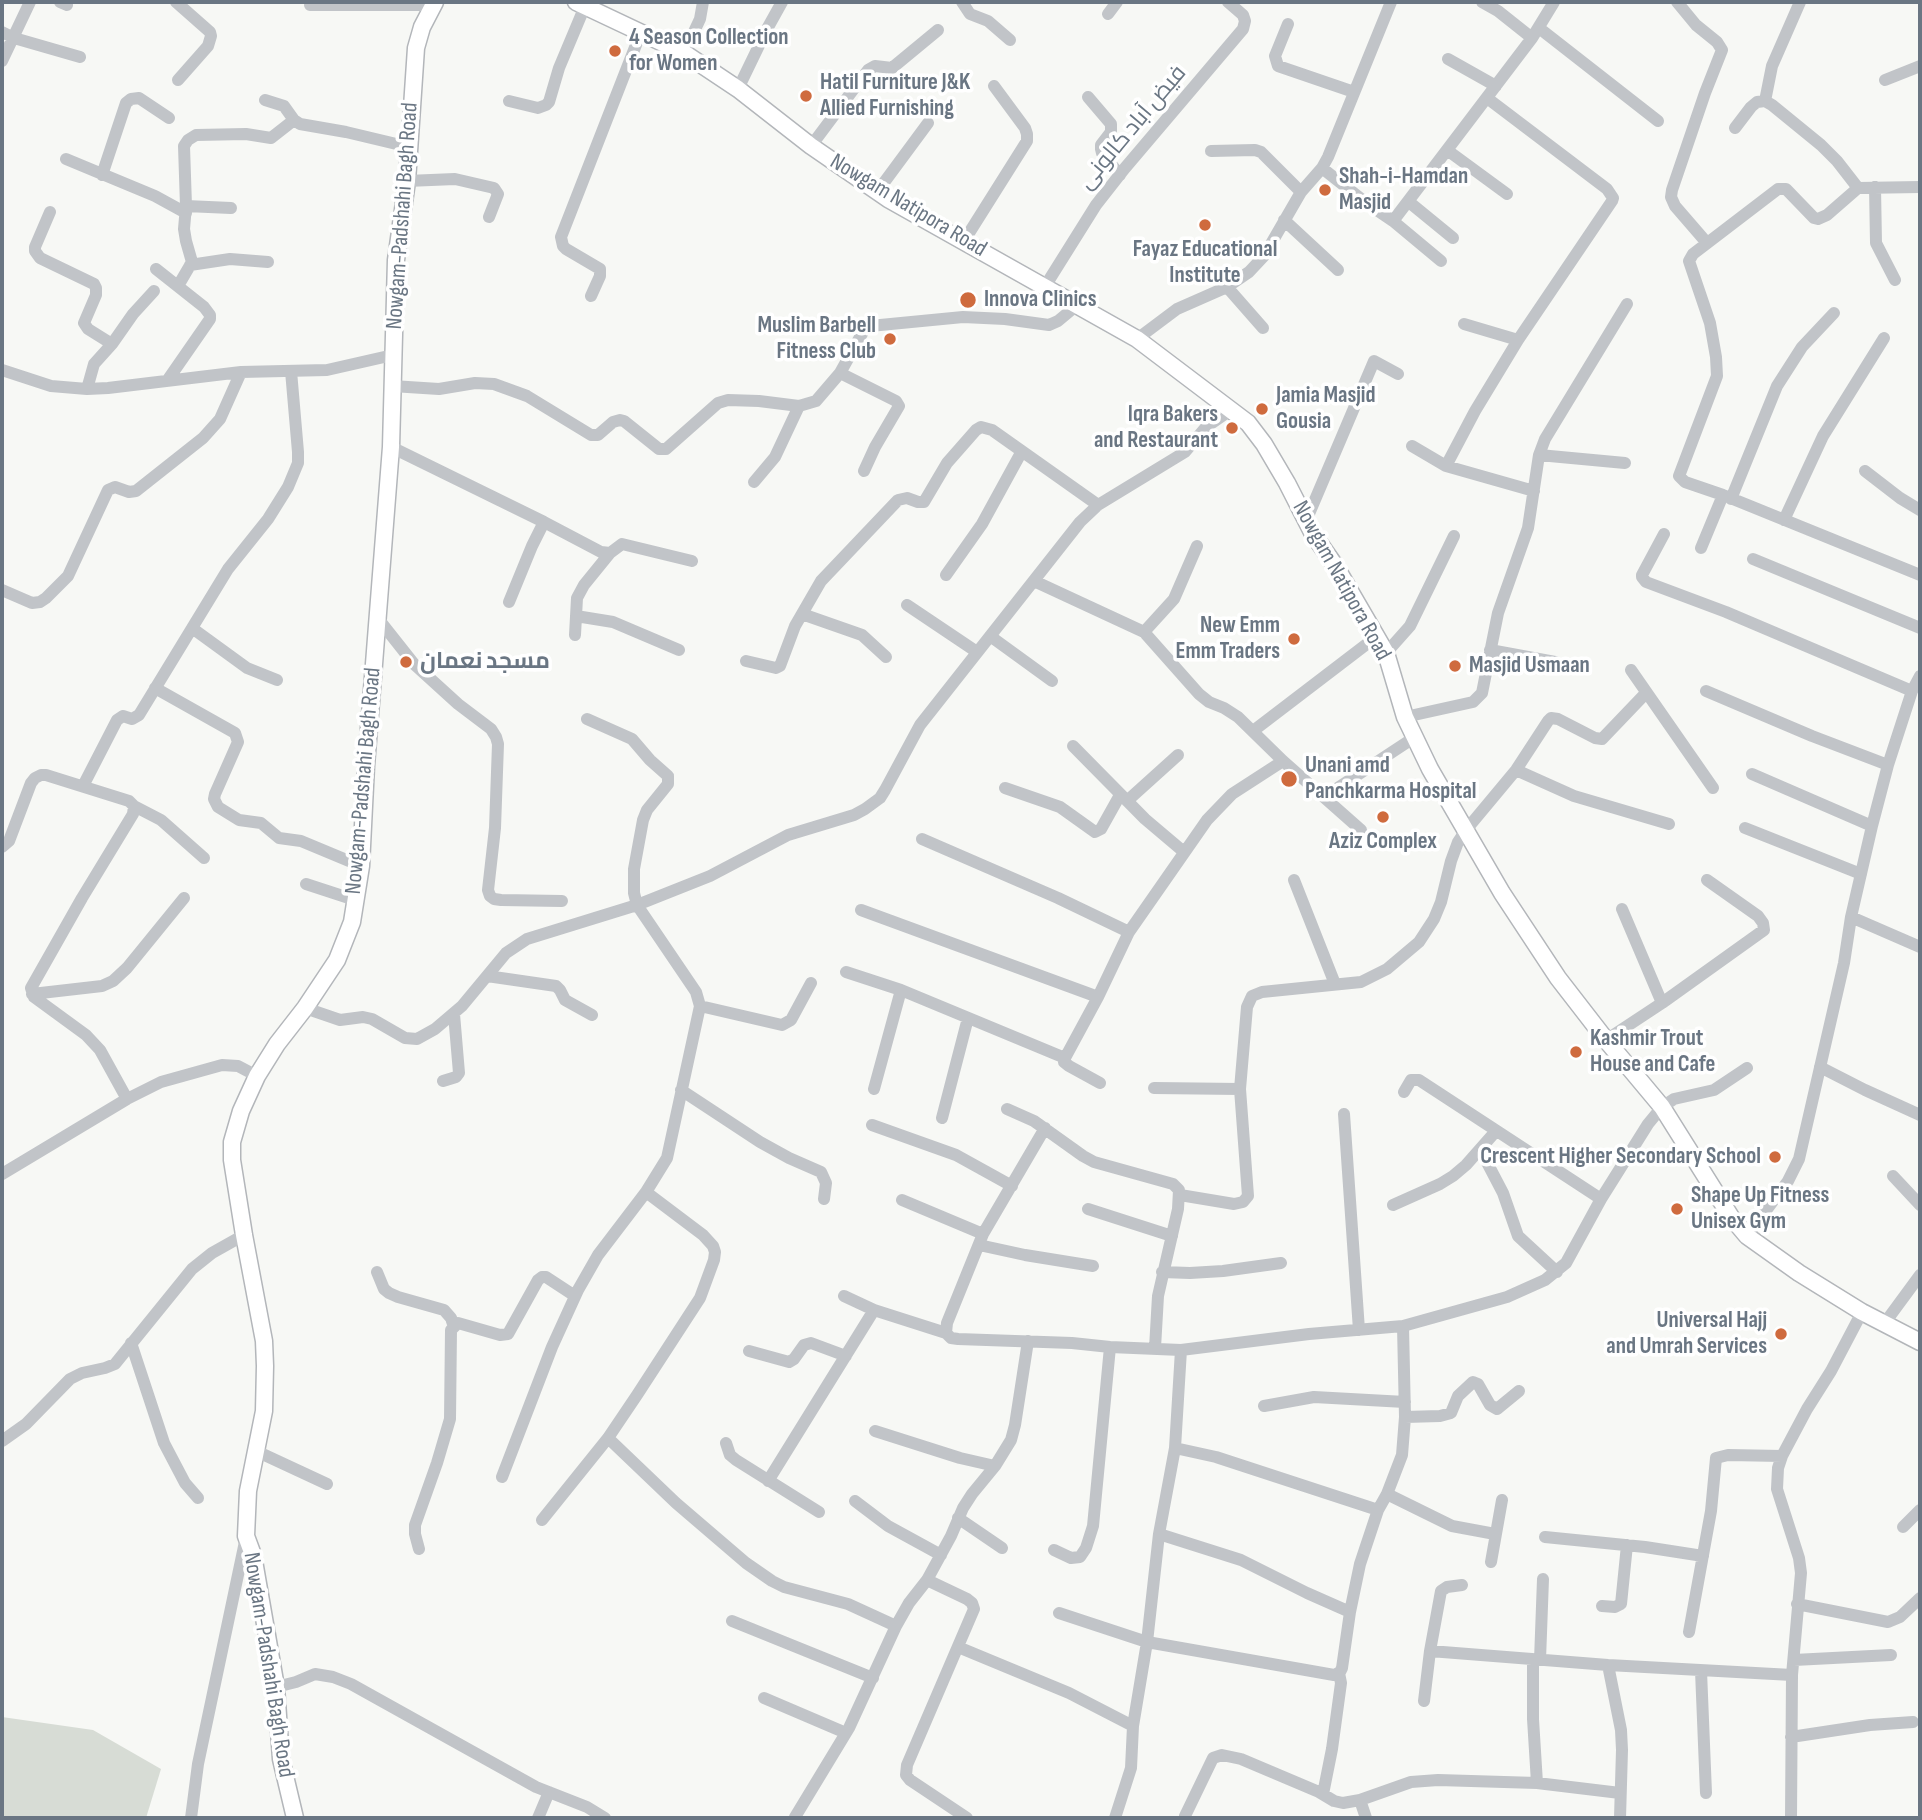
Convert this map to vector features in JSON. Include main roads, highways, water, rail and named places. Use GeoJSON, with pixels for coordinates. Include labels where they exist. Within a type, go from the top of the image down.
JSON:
{"type":"FeatureCollection","features":[{"type":"Feature","properties":{"kind":"main road","name":"Nowgam-Padshahi Bagh Road"},"geometry":{"type":"LineString","coordinates":[[295,1818],[281,1759],[276,1686],[253,1555],[246,1536],[248,1491],[266,1392],[264,1341],[244,1235],[232,1160],[232,1142],[241,1111],[257,1076],[337,960],[352,922],[361,866],[376,616],[391,447],[396,260],[407,181],[416,48],[422,27],[434,4]]}},
{"type":"Feature","properties":{"kind":"main road","name":"Nowgam Natipora Road"},"geometry":{"type":"LineString","coordinates":[[581,4],[684,53],[738,89],[811,146],[877,192],[1137,339],[1248,423],[1264,444],[1312,534],[1336,566],[1386,653],[1405,717],[1430,769],[1502,893],[1558,978],[1662,1107],[1731,1217],[1747,1236],[1799,1273],[1862,1312],[1920,1342]]}},
{"type":"Feature","properties":{"kind":"place","name":"4 Season Collection for Women"},"geometry":{"type":"Point","coordinates":[615,51]}},
{"type":"Feature","properties":{"kind":"place","name":"Hatil Furniture J&K Allied Furnishing"},"geometry":{"type":"Point","coordinates":[806,96]}},
{"type":"Feature","properties":{"kind":"place","name":"Shah-i-Hamdan Masjid"},"geometry":{"type":"Point","coordinates":[1325,190]}},
{"type":"Feature","properties":{"kind":"place","name":"Fayaz Educational Institute"},"geometry":{"type":"Point","coordinates":[1205,225]}},
{"type":"Feature","properties":{"kind":"place","name":"Innova Clinics"},"geometry":{"type":"Point","coordinates":[968,300]}},
{"type":"Feature","properties":{"kind":"place","name":"Muslim Barbell Fitness Club"},"geometry":{"type":"Point","coordinates":[890,339]}},
{"type":"Feature","properties":{"kind":"place","name":"Jamia Masjid Gousia"},"geometry":{"type":"Point","coordinates":[1262,409]}},
{"type":"Feature","properties":{"kind":"place","name":"Iqra Bakers and Restaurant"},"geometry":{"type":"Point","coordinates":[1232,428]}},
{"type":"Feature","properties":{"kind":"place","name":"New Emm Emm Traders"},"geometry":{"type":"Point","coordinates":[1294,639]}},
{"type":"Feature","properties":{"kind":"place","name":"مسجد نعمان"},"geometry":{"type":"Point","coordinates":[406,662]}},
{"type":"Feature","properties":{"kind":"place","name":"Masjid Usmaan"},"geometry":{"type":"Point","coordinates":[1455,666]}},
{"type":"Feature","properties":{"kind":"place","name":"Unani amd Panchkarma Hospital"},"geometry":{"type":"Point","coordinates":[1289,779]}},
{"type":"Feature","properties":{"kind":"place","name":"Aziz Complex"},"geometry":{"type":"Point","coordinates":[1383,817]}},
{"type":"Feature","properties":{"kind":"place","name":"Kashmir Trout House and Cafe"},"geometry":{"type":"Point","coordinates":[1576,1052]}},
{"type":"Feature","properties":{"kind":"place","name":"Crescent Higher Secondary School"},"geometry":{"type":"Point","coordinates":[1775,1157]}},
{"type":"Feature","properties":{"kind":"place","name":"Shape Up Fitness Unisex Gym"},"geometry":{"type":"Point","coordinates":[1677,1209]}},
{"type":"Feature","properties":{"kind":"place","name":"Universal Hajj and Umrah Services"},"geometry":{"type":"Point","coordinates":[1781,1334]}}]}
